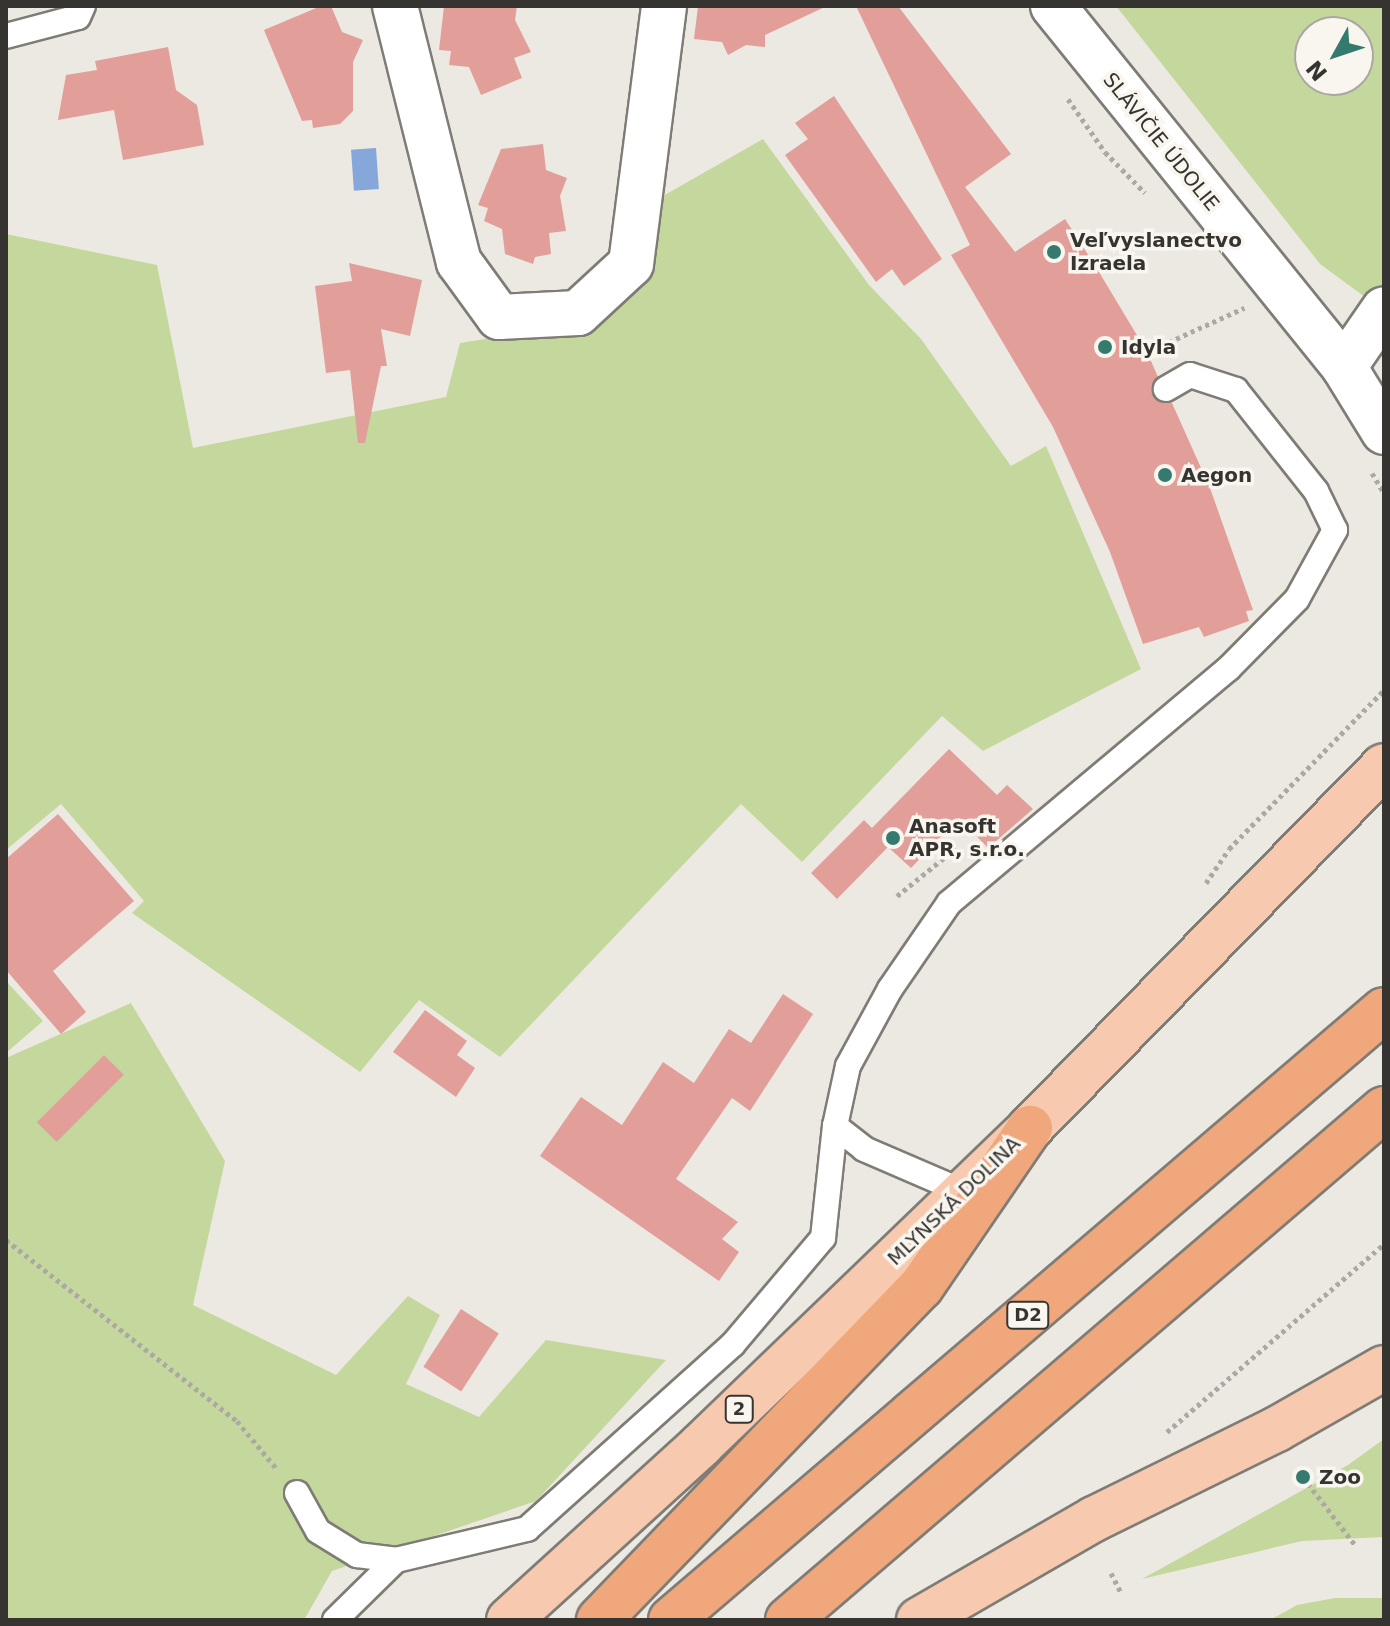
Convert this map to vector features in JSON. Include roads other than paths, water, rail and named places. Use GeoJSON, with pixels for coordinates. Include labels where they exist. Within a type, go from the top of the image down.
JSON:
{"type":"FeatureCollection","features":[{"type":"Feature","properties":{"kind":"highway","name":"D2"},"geometry":{"type":"LineString","coordinates":[[671,1620],[1384,1010]]}},
{"type":"Feature","properties":{"kind":"highway"},"geometry":{"type":"LineString","coordinates":[[788,1620],[1384,1109]]}},
{"type":"Feature","properties":{"kind":"highway"},"geometry":{"type":"LineString","coordinates":[[599,1620],[921,1287],[1030,1128]]}},
{"type":"Feature","properties":{"kind":"main road","name":"MLYNSKÁ DOLINA"},"geometry":{"type":"LineString","coordinates":[[509,1620],[701,1445],[1030,1128],[1384,766]]}},
{"type":"Feature","properties":{"kind":"main road"},"geometry":{"type":"LineString","coordinates":[[919,1620],[1094,1519],[1277,1429],[1384,1368]]}},
{"type":"Feature","properties":{"kind":"street"},"geometry":{"type":"LineString","coordinates":[[395,6],[459,262],[499,317],[578,313],[631,264],[664,6]]}},
{"type":"Feature","properties":{"kind":"street","name":"SLÁVIČIE ÚDOLIE"},"geometry":{"type":"LineString","coordinates":[[1053,6],[1364,337],[1384,432]]}},
{"type":"Feature","properties":{"kind":"lane"},"geometry":{"type":"LineString","coordinates":[[6,36],[78,17],[83,6]]}},
{"type":"Feature","properties":{"kind":"lane"},"geometry":{"type":"LineString","coordinates":[[297,1493],[318,1531],[357,1555],[396,1560],[527,1529],[733,1344],[823,1238],[835,1126],[848,1066],[890,989],[949,903],[1228,669],[1297,599],[1335,530],[1316,491],[1236,390],[1190,375],[1166,389]]}},
{"type":"Feature","properties":{"kind":"lane"},"geometry":{"type":"LineString","coordinates":[[835,1126],[864,1149],[964,1192]]}},
{"type":"Feature","properties":{"kind":"lane"},"geometry":{"type":"LineString","coordinates":[[335,1620],[396,1560]]}},
{"type":"Feature","properties":{"kind":"water"},"geometry":{"type":"Polygon","coordinates":[[[376,148],[379,189],[354,191],[351,150],[376,148]]]}},
{"type":"Feature","properties":{"kind":"place","name":"Veľvyslanectvo Izraela"},"geometry":{"type":"Point","coordinates":[1054,252]}},
{"type":"Feature","properties":{"kind":"place","name":"Idyla"},"geometry":{"type":"Point","coordinates":[1105,347]}},
{"type":"Feature","properties":{"kind":"place","name":"Aegon"},"geometry":{"type":"Point","coordinates":[1165,475]}},
{"type":"Feature","properties":{"kind":"place","name":"Anasoft APR, s.r.o."},"geometry":{"type":"Point","coordinates":[893,838]}},
{"type":"Feature","properties":{"kind":"place","name":"Zoo"},"geometry":{"type":"Point","coordinates":[1303,1477]}}]}
